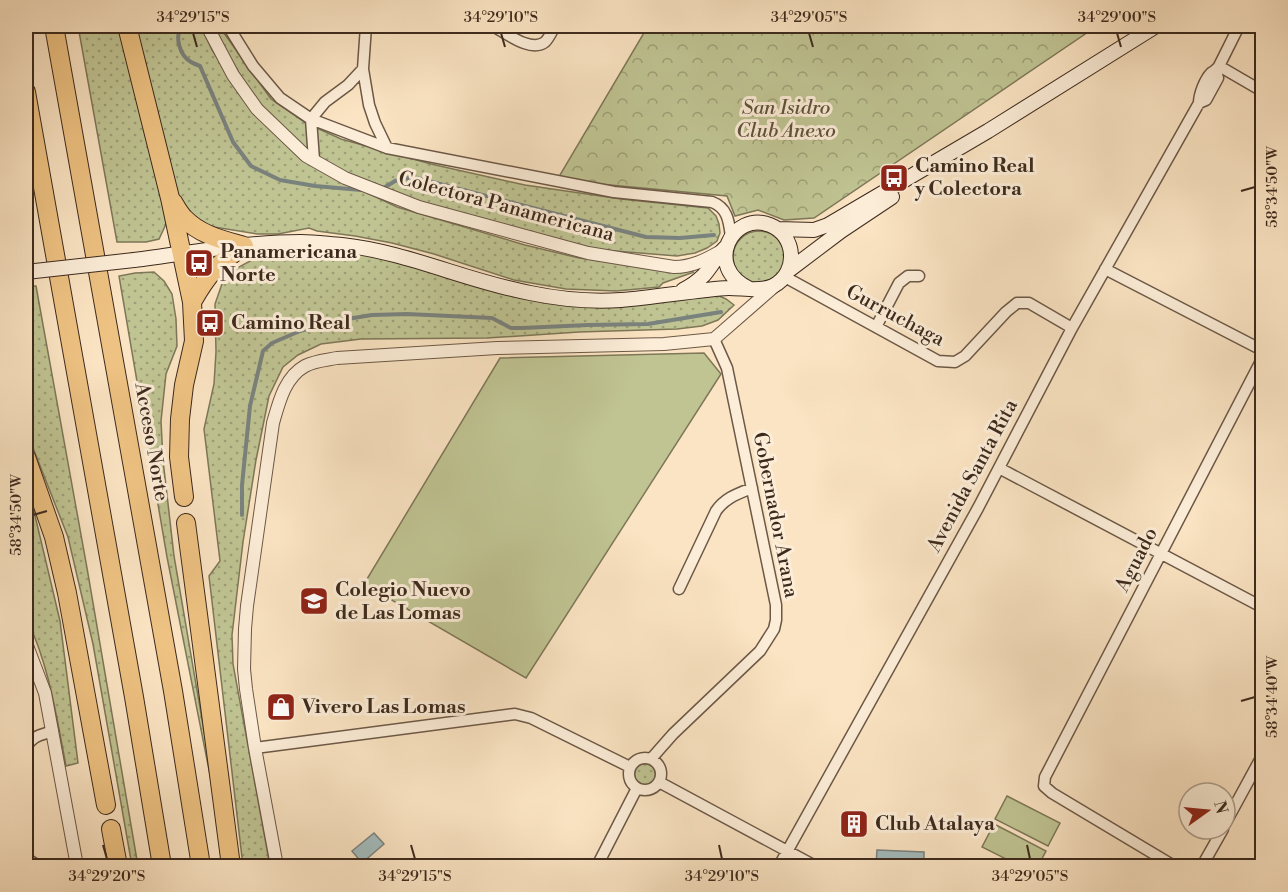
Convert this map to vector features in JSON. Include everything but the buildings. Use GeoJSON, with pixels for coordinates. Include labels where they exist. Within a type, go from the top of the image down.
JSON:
{"type":"FeatureCollection","features":[{"type":"Feature","properties":{"kind":"highway","name":"Acceso Norte"},"geometry":{"type":"LineString","coordinates":[[54,26],[173,691],[201,867]]}},
{"type":"Feature","properties":{"kind":"highway"},"geometry":{"type":"LineString","coordinates":[[127,26],[170,198],[192,302],[194,340],[184,385],[180,419],[179,457],[184,497]]}},
{"type":"Feature","properties":{"kind":"highway"},"geometry":{"type":"LineString","coordinates":[[26,92],[134,697],[162,867]]}},
{"type":"Feature","properties":{"kind":"highway"},"geometry":{"type":"LineString","coordinates":[[170,198],[183,217],[196,229],[213,237],[244,246]]}},
{"type":"Feature","properties":{"kind":"highway"},"geometry":{"type":"LineString","coordinates":[[192,302],[215,268],[244,246]]}},
{"type":"Feature","properties":{"kind":"highway"},"geometry":{"type":"LineString","coordinates":[[26,457],[54,537],[67,593],[106,805]]}},
{"type":"Feature","properties":{"kind":"highway"},"geometry":{"type":"LineString","coordinates":[[186,523],[231,867]]}},
{"type":"Feature","properties":{"kind":"highway"},"geometry":{"type":"LineString","coordinates":[[111,829],[118,867]]}},
{"type":"Feature","properties":{"kind":"main road"},"geometry":{"type":"LineString","coordinates":[[778,229],[813,230],[828,225],[988,131],[1155,26]]}},
{"type":"Feature","properties":{"kind":"main road"},"geometry":{"type":"LineString","coordinates":[[26,272],[244,246],[302,242],[381,251],[502,287],[560,297],[619,300],[725,288],[761,290],[772,287],[842,231],[988,131]]}},
{"type":"Feature","properties":{"kind":"main road"},"geometry":{"type":"LineString","coordinates":[[679,293],[700,279],[738,229],[758,222],[778,229],[790,246],[792,256],[785,276]]}},
{"type":"Feature","properties":{"kind":"main road"},"geometry":{"type":"LineString","coordinates":[[726,245],[727,268],[732,277],[750,289]]}},
{"type":"Feature","properties":{"kind":"street","name":"Colectora Panamericana"},"geometry":{"type":"LineString","coordinates":[[207,26],[233,75],[257,109],[306,156],[345,178],[419,207],[588,253],[686,267],[701,262],[726,245]]}},
{"type":"Feature","properties":{"kind":"street"},"geometry":{"type":"LineString","coordinates":[[228,26],[253,66],[280,98],[311,119],[387,148],[614,192],[712,202],[718,204],[727,214],[729,221],[726,245]]}},
{"type":"Feature","properties":{"kind":"street"},"geometry":{"type":"LineString","coordinates":[[366,26],[363,69],[372,114],[387,148]]}},
{"type":"Feature","properties":{"kind":"street"},"geometry":{"type":"LineString","coordinates":[[493,26],[531,46],[545,42],[555,26]]}},
{"type":"Feature","properties":{"kind":"street","name":"Avenida Santa Rita"},"geometry":{"type":"LineString","coordinates":[[779,867],[999,468],[1072,328],[1199,103],[1199,94],[1211,73],[1217,68],[1239,26]]}},
{"type":"Feature","properties":{"kind":"street"},"geometry":{"type":"LineString","coordinates":[[1217,68],[1263,91]]}},
{"type":"Feature","properties":{"kind":"street"},"geometry":{"type":"LineString","coordinates":[[314,160],[311,119],[325,102],[348,85],[363,69]]}},
{"type":"Feature","properties":{"kind":"street"},"geometry":{"type":"LineString","coordinates":[[1105,269],[1263,350]]}},
{"type":"Feature","properties":{"kind":"street"},"geometry":{"type":"LineString","coordinates":[[277,867],[246,689],[245,629],[273,423],[279,399],[292,377],[305,366],[318,361],[348,357],[497,348],[664,344],[714,339],[785,276]]}},
{"type":"Feature","properties":{"kind":"street","name":"Gurruchaga"},"geometry":{"type":"LineString","coordinates":[[785,276],[938,361],[955,362],[966,356],[1017,303],[1029,303],[1072,328]]}},
{"type":"Feature","properties":{"kind":"street"},"geometry":{"type":"LineString","coordinates":[[876,327],[898,283],[908,276],[919,276]]}},
{"type":"Feature","properties":{"kind":"street","name":"Gobernador Arana"},"geometry":{"type":"LineString","coordinates":[[651,759],[673,734],[760,651],[774,629],[776,620],[776,605],[727,368],[714,339]]}},
{"type":"Feature","properties":{"kind":"street","name":"Aguado"},"geometry":{"type":"LineString","coordinates":[[1174,867],[1044,786],[1046,777],[1263,359]]}},
{"type":"Feature","properties":{"kind":"street"},"geometry":{"type":"LineString","coordinates":[[999,468],[1263,607]]}},
{"type":"Feature","properties":{"kind":"street"},"geometry":{"type":"LineString","coordinates":[[679,588],[721,504],[730,497],[752,488]]}},
{"type":"Feature","properties":{"kind":"street"},"geometry":{"type":"LineString","coordinates":[[26,643],[45,693],[77,867]]}},
{"type":"Feature","properties":{"kind":"street"},"geometry":{"type":"LineString","coordinates":[[255,748],[515,714],[531,718],[630,767]]}},
{"type":"Feature","properties":{"kind":"street"},"geometry":{"type":"LineString","coordinates":[[26,748],[33,737],[53,731]]}},
{"type":"Feature","properties":{"kind":"street"},"geometry":{"type":"LineString","coordinates":[[1237,803],[1263,756]]}},
{"type":"Feature","properties":{"kind":"street"},"geometry":{"type":"LineString","coordinates":[[641,758],[651,759],[656,762],[661,771],[659,782],[647,790],[637,788],[630,781],[630,767],[641,758]]}},
{"type":"Feature","properties":{"kind":"street"},"geometry":{"type":"LineString","coordinates":[[659,782],[815,867]]}},
{"type":"Feature","properties":{"kind":"street"},"geometry":{"type":"LineString","coordinates":[[597,867],[637,788]]}},
{"type":"Feature","properties":{"kind":"street"},"geometry":{"type":"LineString","coordinates":[[1202,867],[1216,841]]}},
{"type":"Feature","properties":{"kind":"street"},"geometry":{"type":"LineString","coordinates":[[26,858],[38,867]]}},
{"type":"Feature","properties":{"kind":"green space"},"geometry":{"type":"Polygon","coordinates":[[[78,26],[119,26],[167,222],[159,239],[146,242],[117,242],[78,26]]]}},
{"type":"Feature","properties":{"kind":"green space"},"geometry":{"type":"Polygon","coordinates":[[[135,26],[201,26],[212,50],[250,106],[344,182],[397,207],[525,245],[579,258],[694,272],[663,283],[659,287],[616,291],[566,289],[514,280],[434,254],[355,236],[309,228],[278,234],[257,234],[208,226],[194,218],[181,201],[174,185],[135,26]]]}},
{"type":"Feature","properties":{"kind":"green space"},"geometry":{"type":"Polygon","coordinates":[[[213,26],[219,26],[271,99],[306,123],[341,139],[431,164],[525,185],[621,199],[708,208],[716,216],[719,224],[720,233],[717,241],[695,253],[677,256],[590,249],[420,203],[347,173],[308,151],[262,106],[242,79],[213,26]]]}},
{"type":"Feature","properties":{"kind":"green space","name":"San Isidro Club Anexo"},"geometry":{"type":"Polygon","coordinates":[[[648,26],[1097,26],[814,218],[784,220],[758,210],[735,216],[727,196],[557,180],[648,26]]]}},
{"type":"Feature","properties":{"kind":"green space"},"geometry":{"type":"Polygon","coordinates":[[[754,231],[764,231],[773,235],[781,243],[785,257],[781,271],[773,279],[764,283],[754,283],[745,279],[737,271],[733,262],[733,252],[737,243],[745,235],[754,231]]]}},
{"type":"Feature","properties":{"kind":"green space"},"geometry":{"type":"Polygon","coordinates":[[[273,249],[347,251],[393,259],[550,302],[715,294],[734,305],[718,320],[702,326],[677,329],[487,338],[361,339],[321,344],[298,355],[283,367],[269,396],[256,460],[232,635],[233,664],[270,866],[243,866],[209,576],[220,561],[204,429],[214,384],[215,304],[223,281],[237,268],[273,249]]]}},
{"type":"Feature","properties":{"kind":"green space"},"geometry":{"type":"Polygon","coordinates":[[[154,272],[164,281],[172,294],[176,319],[177,346],[166,374],[161,421],[163,460],[174,556],[222,836],[167,557],[119,276],[154,272]]]}},
{"type":"Feature","properties":{"kind":"green space"},"geometry":{"type":"Polygon","coordinates":[[[26,286],[36,286],[138,866],[132,866],[93,644],[68,537],[26,430],[26,286]]]}},
{"type":"Feature","properties":{"kind":"green space"},"geometry":{"type":"Polygon","coordinates":[[[704,353],[721,374],[526,678],[364,584],[500,358],[704,353]]]}},
{"type":"Feature","properties":{"kind":"green space"},"geometry":{"type":"Polygon","coordinates":[[[26,485],[60,621],[78,763],[66,766],[41,653],[26,617],[26,485]]]}},
{"type":"Feature","properties":{"kind":"green space"},"geometry":{"type":"Polygon","coordinates":[[[644,762],[652,766],[656,774],[652,782],[644,786],[636,782],[632,774],[636,766],[644,762]]]}},
{"type":"Feature","properties":{"kind":"green space"},"geometry":{"type":"Polygon","coordinates":[[[1007,796],[1060,823],[1048,846],[995,819],[1007,796]]]}},
{"type":"Feature","properties":{"kind":"green space"},"geometry":{"type":"Polygon","coordinates":[[[994,824],[1046,851],[1038,866],[1020,866],[982,847],[994,824]]]}},
{"type":"Feature","properties":{"kind":"water"},"geometry":{"type":"Polygon","coordinates":[[[374,833],[384,844],[362,863],[352,851],[374,833]]]}},
{"type":"Feature","properties":{"kind":"water"},"geometry":{"type":"Polygon","coordinates":[[[877,850],[924,852],[924,866],[876,865],[877,850]]]}},
{"type":"Feature","properties":{"kind":"waterway"},"geometry":{"type":"LineString","coordinates":[[181,26],[178,35],[179,46],[187,59],[200,66],[233,142],[251,166],[280,180],[361,190]]}},
{"type":"Feature","properties":{"kind":"waterway"},"geometry":{"type":"LineString","coordinates":[[382,189],[395,181],[413,177],[646,237],[680,238],[714,235]]}},
{"type":"Feature","properties":{"kind":"waterway"},"geometry":{"type":"LineString","coordinates":[[242,515],[242,485],[250,406],[263,351],[272,343],[300,331],[341,320],[372,315],[407,314],[492,318],[511,328],[522,328],[648,324],[721,312]]}},
{"type":"Feature","properties":{"kind":"place","name":"Camino Real y Colectora"},"geometry":{"type":"Point","coordinates":[894,178]}},
{"type":"Feature","properties":{"kind":"place","name":"Panamericana Norte"},"geometry":{"type":"Point","coordinates":[199,263]}},
{"type":"Feature","properties":{"kind":"place","name":"Camino Real"},"geometry":{"type":"Point","coordinates":[210,323]}},
{"type":"Feature","properties":{"kind":"place","name":"Colegio Nuevo de Las Lomas"},"geometry":{"type":"Point","coordinates":[314,601]}},
{"type":"Feature","properties":{"kind":"place","name":"Vivero Las Lomas"},"geometry":{"type":"Point","coordinates":[281,707]}},
{"type":"Feature","properties":{"kind":"place","name":"Club Atalaya"},"geometry":{"type":"Point","coordinates":[854,824]}}]}
